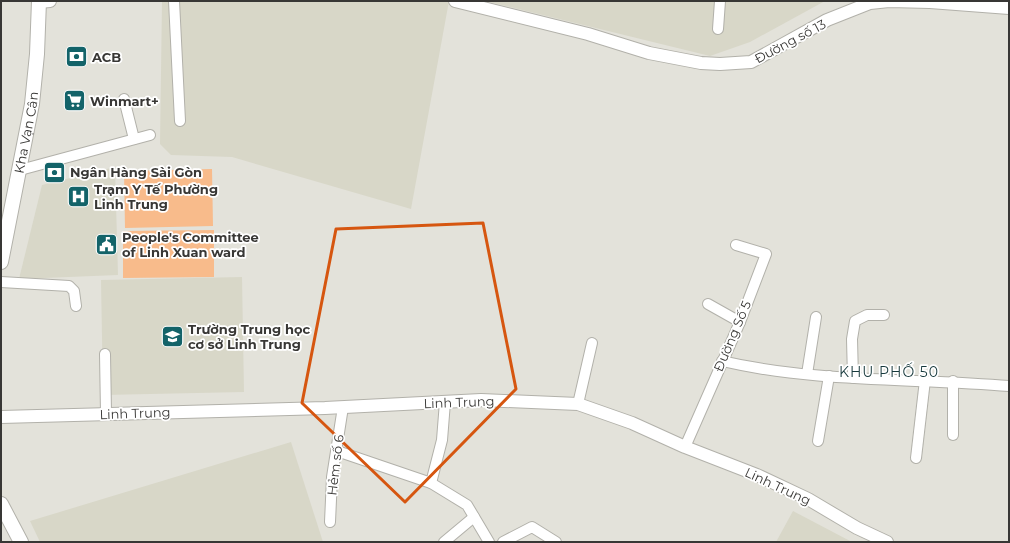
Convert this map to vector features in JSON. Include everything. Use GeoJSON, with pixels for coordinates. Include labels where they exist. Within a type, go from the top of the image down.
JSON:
{"type":"FeatureCollection","features":[{"type":"Feature","properties":{"kind":"main road","name":"Kha Vạn Cân"},"geometry":{"type":"LineString","coordinates":[[1,262],[4,238],[20,170],[35,74],[42,1]]}},
{"type":"Feature","properties":{"kind":"main road"},"geometry":{"type":"LineString","coordinates":[[1,504],[21,542]]}},
{"type":"Feature","properties":{"kind":"street"},"geometry":{"type":"LineString","coordinates":[[174,1],[180,121]]}},
{"type":"Feature","properties":{"kind":"street","name":"Đường số 13"},"geometry":{"type":"LineString","coordinates":[[455,1],[588,34],[649,53],[702,63],[720,64],[751,62],[827,20],[870,4],[889,1],[930,2],[1009,8]]}},
{"type":"Feature","properties":{"kind":"street"},"geometry":{"type":"LineString","coordinates":[[718,29],[720,1]]}},
{"type":"Feature","properties":{"kind":"street"},"geometry":{"type":"LineString","coordinates":[[124,99],[134,139]]}},
{"type":"Feature","properties":{"kind":"street"},"geometry":{"type":"LineString","coordinates":[[20,170],[150,134]]}},
{"type":"Feature","properties":{"kind":"street","name":"Đường Số 5"},"geometry":{"type":"LineString","coordinates":[[685,447],[740,322],[766,254],[736,245]]}},
{"type":"Feature","properties":{"kind":"street"},"geometry":{"type":"LineString","coordinates":[[1,282],[69,286],[74,291],[76,306]]}},
{"type":"Feature","properties":{"kind":"street"},"geometry":{"type":"LineString","coordinates":[[708,304],[740,322]]}},
{"type":"Feature","properties":{"kind":"street"},"geometry":{"type":"LineString","coordinates":[[853,378],[852,340],[855,321],[867,315],[884,315]]}},
{"type":"Feature","properties":{"kind":"street"},"geometry":{"type":"LineString","coordinates":[[807,374],[816,317]]}},
{"type":"Feature","properties":{"kind":"street"},"geometry":{"type":"LineString","coordinates":[[578,404],[592,343]]}},
{"type":"Feature","properties":{"kind":"street"},"geometry":{"type":"LineString","coordinates":[[105,354],[106,414]]}},
{"type":"Feature","properties":{"kind":"street"},"geometry":{"type":"LineString","coordinates":[[722,361],[756,368],[829,376],[954,381],[1009,386]]}},
{"type":"Feature","properties":{"kind":"street"},"geometry":{"type":"LineString","coordinates":[[818,441],[829,376]]}},
{"type":"Feature","properties":{"kind":"street"},"geometry":{"type":"LineString","coordinates":[[916,458],[925,380]]}},
{"type":"Feature","properties":{"kind":"street"},"geometry":{"type":"LineString","coordinates":[[953,435],[954,381]]}},
{"type":"Feature","properties":{"kind":"street","name":"Linh Trung"},"geometry":{"type":"LineString","coordinates":[[1,417],[343,407],[481,400],[578,404],[632,423],[685,447],[764,478],[808,499],[857,528],[887,542]]}},
{"type":"Feature","properties":{"kind":"street"},"geometry":{"type":"LineString","coordinates":[[431,483],[442,440],[445,402]]}},
{"type":"Feature","properties":{"kind":"street","name":"Hẻm số 6"},"geometry":{"type":"LineString","coordinates":[[330,522],[332,476],[343,407]]}},
{"type":"Feature","properties":{"kind":"street"},"geometry":{"type":"LineString","coordinates":[[337,451],[431,483],[467,506],[489,542]]}},
{"type":"Feature","properties":{"kind":"street"},"geometry":{"type":"LineString","coordinates":[[444,542],[474,517]]}},
{"type":"Feature","properties":{"kind":"street"},"geometry":{"type":"LineString","coordinates":[[503,542],[532,527],[556,542]]}},
{"type":"Feature","properties":{"kind":"highlighted area"},"geometry":{"type":"Polygon","coordinates":[[[483,223],[516,389],[405,502],[302,403],[336,229],[483,223]]]}},
{"type":"Feature","properties":{"kind":"shaded area"},"geometry":{"type":"Polygon","coordinates":[[[162,1],[449,1],[411,209],[232,157],[171,155],[160,144],[162,1]]]}},
{"type":"Feature","properties":{"kind":"shaded area"},"geometry":{"type":"Polygon","coordinates":[[[485,1],[825,1],[750,42],[710,56],[485,1]]]}},
{"type":"Feature","properties":{"kind":"shaded area"},"geometry":{"type":"Polygon","coordinates":[[[115,167],[118,275],[19,279],[42,185],[115,167]]]}},
{"type":"Feature","properties":{"kind":"shaded area"},"geometry":{"type":"Polygon","coordinates":[[[212,169],[213,226],[125,228],[124,171],[212,169]]]}},
{"type":"Feature","properties":{"kind":"shaded area"},"geometry":{"type":"Polygon","coordinates":[[[214,230],[214,277],[123,278],[123,231],[214,230]]]}},
{"type":"Feature","properties":{"kind":"shaded area","name":"Trường Trung học cơ sở Linh Trung"},"geometry":{"type":"Polygon","coordinates":[[[242,277],[244,392],[103,395],[101,280],[242,277]]]}},
{"type":"Feature","properties":{"kind":"shaded area"},"geometry":{"type":"Polygon","coordinates":[[[291,442],[323,542],[40,542],[30,521],[291,442]]]}},
{"type":"Feature","properties":{"kind":"shaded area"},"geometry":{"type":"Polygon","coordinates":[[[793,511],[852,542],[776,542],[793,511]]]}},
{"type":"Feature","properties":{"kind":"place","name":"ACB"},"geometry":{"type":"Point","coordinates":[77,57]}},
{"type":"Feature","properties":{"kind":"place","name":"Winmart+"},"geometry":{"type":"Point","coordinates":[74,101]}},
{"type":"Feature","properties":{"kind":"place","name":"Ngân Hàng Sài Gòn"},"geometry":{"type":"Point","coordinates":[54,172]}},
{"type":"Feature","properties":{"kind":"place","name":"Trạm Y Tế Phường Linh Trung"},"geometry":{"type":"Point","coordinates":[78,196]}},
{"type":"Feature","properties":{"kind":"place","name":"People's Committee of Linh Xuan ward"},"geometry":{"type":"Point","coordinates":[107,244]}},
{"type":"Feature","properties":{"kind":"place","name":"Trường Trung học cơ sở Linh Trung"},"geometry":{"type":"Point","coordinates":[172,336]}},
{"type":"Feature","properties":{"kind":"district","name":"KHU PHỐ 50"},"geometry":{"type":"Point","coordinates":[889,372]}}]}
